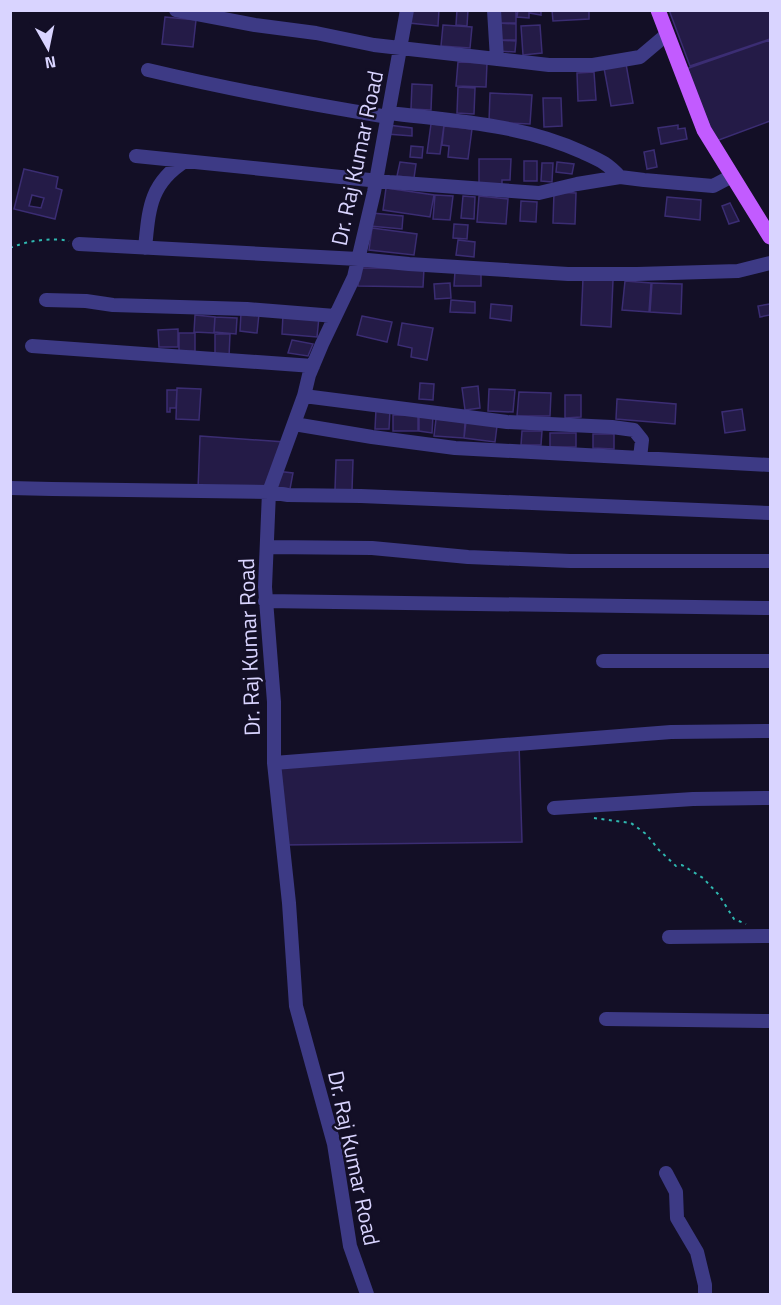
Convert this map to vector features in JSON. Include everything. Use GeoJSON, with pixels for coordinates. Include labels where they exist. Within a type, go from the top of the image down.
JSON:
{"type":"FeatureCollection","features":[{"type":"Feature","properties":{"kind":"main road"},"geometry":{"type":"LineString","coordinates":[[658,10],[704,130],[771,237]]}},
{"type":"Feature","properties":{"kind":"street"},"geometry":{"type":"LineString","coordinates":[[176,10],[374,45],[549,65],[593,65],[640,57],[666,35]]}},
{"type":"Feature","properties":{"kind":"street","name":"Dr. Raj Kumar Road"},"geometry":{"type":"LineString","coordinates":[[367,1294],[350,1246],[334,1144],[297,1006],[274,763],[274,702],[265,601],[269,492],[304,396],[309,375],[354,277],[376,181],[407,10]]}},
{"type":"Feature","properties":{"kind":"street"},"geometry":{"type":"LineString","coordinates":[[494,10],[497,58]]}},
{"type":"Feature","properties":{"kind":"street"},"geometry":{"type":"LineString","coordinates":[[148,70],[308,104],[388,115],[489,124],[518,130],[560,142],[608,164],[620,177]]}},
{"type":"Feature","properties":{"kind":"street"},"geometry":{"type":"LineString","coordinates":[[136,156],[376,181],[539,193],[620,177],[713,186],[732,176]]}},
{"type":"Feature","properties":{"kind":"street"},"geometry":{"type":"LineString","coordinates":[[145,248],[151,202],[160,184],[174,168],[185,161]]}},
{"type":"Feature","properties":{"kind":"street"},"geometry":{"type":"LineString","coordinates":[[79,244],[358,259],[568,274],[738,271],[771,263]]}},
{"type":"Feature","properties":{"kind":"street"},"geometry":{"type":"LineString","coordinates":[[46,300],[86,301],[113,305],[247,309],[335,316]]}},
{"type":"Feature","properties":{"kind":"street"},"geometry":{"type":"LineString","coordinates":[[32,346],[313,366]]}},
{"type":"Feature","properties":{"kind":"street"},"geometry":{"type":"LineString","coordinates":[[304,396],[507,422],[634,430],[642,440],[640,458]]}},
{"type":"Feature","properties":{"kind":"street"},"geometry":{"type":"LineString","coordinates":[[294,424],[455,448],[771,465]]}},
{"type":"Feature","properties":{"kind":"street"},"geometry":{"type":"LineString","coordinates":[[10,488],[269,492],[288,495],[771,513]]}},
{"type":"Feature","properties":{"kind":"street"},"geometry":{"type":"LineString","coordinates":[[267,547],[372,548],[468,557],[570,561],[771,561]]}},
{"type":"Feature","properties":{"kind":"street"},"geometry":{"type":"LineString","coordinates":[[265,601],[771,608]]}},
{"type":"Feature","properties":{"kind":"street"},"geometry":{"type":"LineString","coordinates":[[603,661],[771,661]]}},
{"type":"Feature","properties":{"kind":"street"},"geometry":{"type":"LineString","coordinates":[[274,763],[671,732],[771,731]]}},
{"type":"Feature","properties":{"kind":"street"},"geometry":{"type":"LineString","coordinates":[[554,808],[693,799],[771,798]]}},
{"type":"Feature","properties":{"kind":"street"},"geometry":{"type":"LineString","coordinates":[[669,937],[766,936]]}},
{"type":"Feature","properties":{"kind":"street"},"geometry":{"type":"LineString","coordinates":[[606,1018],[771,1021]]}},
{"type":"Feature","properties":{"kind":"street"},"geometry":{"type":"LineString","coordinates":[[666,1173],[676,1192],[677,1218],[697,1252],[705,1294]]}},
{"type":"Feature","properties":{"kind":"path"},"geometry":{"type":"LineString","coordinates":[[10,248],[34,241],[64,240],[79,244]]}},
{"type":"Feature","properties":{"kind":"path"},"geometry":{"type":"LineString","coordinates":[[593,818],[631,823],[646,834],[676,866],[682,865],[704,878],[719,895],[734,919],[758,929],[766,936]]}},
{"type":"Feature","properties":{"kind":"building"},"geometry":{"type":"Polygon","coordinates":[[[410,10],[439,10],[438,26],[409,23],[410,10]]]}},
{"type":"Feature","properties":{"kind":"building"},"geometry":{"type":"Polygon","coordinates":[[[457,10],[468,10],[467,26],[456,25],[457,10]]]}},
{"type":"Feature","properties":{"kind":"building"},"geometry":{"type":"Polygon","coordinates":[[[498,10],[516,10],[516,23],[498,23],[498,10]]]}},
{"type":"Feature","properties":{"kind":"building"},"geometry":{"type":"Polygon","coordinates":[[[518,10],[541,10],[541,15],[529,13],[529,18],[517,17],[518,10]]]}},
{"type":"Feature","properties":{"kind":"building"},"geometry":{"type":"Polygon","coordinates":[[[552,10],[589,10],[589,19],[553,21],[552,10]]]}},
{"type":"Feature","properties":{"kind":"building"},"geometry":{"type":"Polygon","coordinates":[[[669,10],[770,10],[770,39],[690,66],[669,10]]]}},
{"type":"Feature","properties":{"kind":"building"},"geometry":{"type":"Polygon","coordinates":[[[165,17],[196,20],[193,47],[162,44],[165,17]]]}},
{"type":"Feature","properties":{"kind":"building"},"geometry":{"type":"Polygon","coordinates":[[[498,23],[516,24],[516,40],[497,40],[498,23]]]}},
{"type":"Feature","properties":{"kind":"building"},"geometry":{"type":"Polygon","coordinates":[[[443,25],[472,27],[470,48],[441,46],[443,25]]]}},
{"type":"Feature","properties":{"kind":"building"},"geometry":{"type":"Polygon","coordinates":[[[540,25],[542,53],[523,55],[521,26],[540,25]]]}},
{"type":"Feature","properties":{"kind":"building"},"geometry":{"type":"Polygon","coordinates":[[[497,40],[516,41],[515,52],[497,51],[497,40]]]}},
{"type":"Feature","properties":{"kind":"building"},"geometry":{"type":"Polygon","coordinates":[[[770,40],[770,121],[716,141],[686,69],[770,40]]]}},
{"type":"Feature","properties":{"kind":"building"},"geometry":{"type":"Polygon","coordinates":[[[458,62],[487,63],[486,87],[456,86],[458,62]]]}},
{"type":"Feature","properties":{"kind":"building"},"geometry":{"type":"Polygon","coordinates":[[[626,64],[633,103],[611,106],[604,68],[626,64]]]}},
{"type":"Feature","properties":{"kind":"building"},"geometry":{"type":"Polygon","coordinates":[[[594,72],[596,100],[578,101],[577,73],[594,72]]]}},
{"type":"Feature","properties":{"kind":"building"},"geometry":{"type":"Polygon","coordinates":[[[412,84],[432,85],[431,110],[411,109],[412,84]]]}},
{"type":"Feature","properties":{"kind":"building"},"geometry":{"type":"Polygon","coordinates":[[[458,87],[475,88],[474,114],[457,113],[458,87]]]}},
{"type":"Feature","properties":{"kind":"building"},"geometry":{"type":"Polygon","coordinates":[[[490,93],[532,95],[530,124],[489,122],[490,93]]]}},
{"type":"Feature","properties":{"kind":"building"},"geometry":{"type":"Polygon","coordinates":[[[543,98],[561,98],[562,126],[544,127],[543,98]]]}},
{"type":"Feature","properties":{"kind":"building"},"geometry":{"type":"Polygon","coordinates":[[[431,124],[444,125],[440,154],[427,153],[431,124]]]}},
{"type":"Feature","properties":{"kind":"building"},"geometry":{"type":"Polygon","coordinates":[[[388,125],[412,128],[412,136],[387,134],[388,125]]]}},
{"type":"Feature","properties":{"kind":"building"},"geometry":{"type":"Polygon","coordinates":[[[678,125],[678,129],[685,128],[687,139],[661,144],[658,128],[678,125]]]}},
{"type":"Feature","properties":{"kind":"building"},"geometry":{"type":"Polygon","coordinates":[[[444,126],[472,129],[468,159],[448,157],[449,146],[442,145],[444,126]]]}},
{"type":"Feature","properties":{"kind":"building"},"geometry":{"type":"Polygon","coordinates":[[[411,146],[423,147],[422,158],[410,157],[411,146]]]}},
{"type":"Feature","properties":{"kind":"building"},"geometry":{"type":"Polygon","coordinates":[[[654,150],[657,167],[647,169],[644,152],[654,150]]]}},
{"type":"Feature","properties":{"kind":"building"},"geometry":{"type":"Polygon","coordinates":[[[479,159],[511,159],[510,180],[502,180],[502,185],[479,184],[479,159]]]}},
{"type":"Feature","properties":{"kind":"building"},"geometry":{"type":"Polygon","coordinates":[[[524,161],[537,161],[537,181],[524,181],[524,161]]]}},
{"type":"Feature","properties":{"kind":"building"},"geometry":{"type":"Polygon","coordinates":[[[400,162],[416,164],[414,178],[397,176],[400,162]]]}},
{"type":"Feature","properties":{"kind":"building"},"geometry":{"type":"Polygon","coordinates":[[[557,162],[574,164],[572,174],[556,172],[557,162]]]}},
{"type":"Feature","properties":{"kind":"building"},"geometry":{"type":"Polygon","coordinates":[[[542,163],[553,163],[552,182],[541,181],[542,163]]]}},
{"type":"Feature","properties":{"kind":"building"},"geometry":{"type":"Polygon","coordinates":[[[24,169],[58,177],[56,188],[62,190],[55,219],[14,209],[24,169]],[[32,195],[29,206],[41,208],[44,198],[32,195]]]}},
{"type":"Feature","properties":{"kind":"building"},"geometry":{"type":"Polygon","coordinates":[[[386,188],[434,195],[430,217],[383,210],[386,188]]]}},
{"type":"Feature","properties":{"kind":"building"},"geometry":{"type":"Polygon","coordinates":[[[554,192],[576,193],[575,224],[553,223],[554,192]]]}},
{"type":"Feature","properties":{"kind":"building"},"geometry":{"type":"Polygon","coordinates":[[[435,195],[453,196],[450,220],[433,219],[435,195]]]}},
{"type":"Feature","properties":{"kind":"building"},"geometry":{"type":"Polygon","coordinates":[[[463,196],[475,197],[474,219],[461,218],[463,196]]]}},
{"type":"Feature","properties":{"kind":"building"},"geometry":{"type":"Polygon","coordinates":[[[479,196],[508,199],[506,224],[477,222],[479,196]]]}},
{"type":"Feature","properties":{"kind":"building"},"geometry":{"type":"Polygon","coordinates":[[[667,197],[701,200],[700,220],[665,216],[667,197]]]}},
{"type":"Feature","properties":{"kind":"building"},"geometry":{"type":"Polygon","coordinates":[[[521,201],[537,202],[536,222],[520,221],[521,201]]]}},
{"type":"Feature","properties":{"kind":"building"},"geometry":{"type":"Polygon","coordinates":[[[730,203],[739,221],[729,224],[722,206],[730,203]]]}},
{"type":"Feature","properties":{"kind":"building"},"geometry":{"type":"Polygon","coordinates":[[[372,213],[403,216],[402,229],[370,226],[372,213]]]}},
{"type":"Feature","properties":{"kind":"building"},"geometry":{"type":"Polygon","coordinates":[[[454,224],[468,225],[467,239],[453,238],[454,224]]]}},
{"type":"Feature","properties":{"kind":"building"},"geometry":{"type":"Polygon","coordinates":[[[372,228],[417,234],[414,255],[369,250],[372,228]]]}},
{"type":"Feature","properties":{"kind":"building"},"geometry":{"type":"Polygon","coordinates":[[[458,240],[475,242],[474,257],[456,255],[458,240]]]}},
{"type":"Feature","properties":{"kind":"building"},"geometry":{"type":"Polygon","coordinates":[[[358,268],[424,268],[423,287],[358,286],[358,268]]]}},
{"type":"Feature","properties":{"kind":"building"},"geometry":{"type":"Polygon","coordinates":[[[455,271],[481,272],[481,286],[454,286],[455,271]]]}},
{"type":"Feature","properties":{"kind":"building"},"geometry":{"type":"Polygon","coordinates":[[[583,278],[613,280],[611,327],[581,325],[583,278]]]}},
{"type":"Feature","properties":{"kind":"building"},"geometry":{"type":"Polygon","coordinates":[[[625,281],[651,283],[649,312],[622,310],[625,281]]]}},
{"type":"Feature","properties":{"kind":"building"},"geometry":{"type":"Polygon","coordinates":[[[450,283],[451,298],[435,299],[434,284],[450,283]]]}},
{"type":"Feature","properties":{"kind":"building"},"geometry":{"type":"Polygon","coordinates":[[[652,283],[682,284],[681,314],[650,312],[652,283]]]}},
{"type":"Feature","properties":{"kind":"building"},"geometry":{"type":"Polygon","coordinates":[[[451,300],[475,302],[475,313],[450,312],[451,300]]]}},
{"type":"Feature","properties":{"kind":"building"},"geometry":{"type":"Polygon","coordinates":[[[491,304],[512,306],[511,321],[490,318],[491,304]]]}},
{"type":"Feature","properties":{"kind":"building"},"geometry":{"type":"Polygon","coordinates":[[[770,304],[770,315],[760,317],[758,306],[770,304]]]}},
{"type":"Feature","properties":{"kind":"building"},"geometry":{"type":"Polygon","coordinates":[[[241,313],[259,314],[257,333],[240,331],[241,313]]]}},
{"type":"Feature","properties":{"kind":"building"},"geometry":{"type":"Polygon","coordinates":[[[283,314],[319,317],[317,337],[282,334],[283,314]]]}},
{"type":"Feature","properties":{"kind":"building"},"geometry":{"type":"Polygon","coordinates":[[[195,315],[215,317],[214,333],[194,332],[195,315]]]}},
{"type":"Feature","properties":{"kind":"building"},"geometry":{"type":"Polygon","coordinates":[[[362,316],[392,322],[387,342],[357,335],[362,316]]]}},
{"type":"Feature","properties":{"kind":"building"},"geometry":{"type":"Polygon","coordinates":[[[215,317],[237,318],[236,334],[214,332],[215,317]]]}},
{"type":"Feature","properties":{"kind":"building"},"geometry":{"type":"Polygon","coordinates":[[[402,323],[433,328],[427,360],[411,357],[412,348],[398,345],[402,323]]]}},
{"type":"Feature","properties":{"kind":"building"},"geometry":{"type":"Polygon","coordinates":[[[178,329],[178,347],[159,347],[158,330],[178,329]]]}},
{"type":"Feature","properties":{"kind":"building"},"geometry":{"type":"Polygon","coordinates":[[[179,333],[195,333],[195,351],[179,352],[179,333]]]}},
{"type":"Feature","properties":{"kind":"building"},"geometry":{"type":"Polygon","coordinates":[[[215,334],[230,334],[229,357],[215,357],[215,334]]]}},
{"type":"Feature","properties":{"kind":"building"},"geometry":{"type":"Polygon","coordinates":[[[292,340],[313,344],[308,356],[288,353],[292,340]]]}},
{"type":"Feature","properties":{"kind":"building"},"geometry":{"type":"Polygon","coordinates":[[[420,383],[434,384],[433,400],[419,399],[420,383]]]}},
{"type":"Feature","properties":{"kind":"building"},"geometry":{"type":"Polygon","coordinates":[[[478,386],[480,408],[465,410],[462,388],[478,386]]]}},
{"type":"Feature","properties":{"kind":"building"},"geometry":{"type":"Polygon","coordinates":[[[177,388],[201,389],[199,420],[176,419],[177,388]]]}},
{"type":"Feature","properties":{"kind":"building"},"geometry":{"type":"Polygon","coordinates":[[[489,389],[515,390],[513,412],[488,411],[489,389]]]}},
{"type":"Feature","properties":{"kind":"building"},"geometry":{"type":"Polygon","coordinates":[[[167,390],[177,390],[176,408],[170,408],[170,412],[167,412],[167,390]]]}},
{"type":"Feature","properties":{"kind":"building"},"geometry":{"type":"Polygon","coordinates":[[[519,392],[551,393],[550,416],[517,416],[519,392]]]}},
{"type":"Feature","properties":{"kind":"building"},"geometry":{"type":"Polygon","coordinates":[[[565,395],[581,395],[581,417],[565,418],[565,395]]]}},
{"type":"Feature","properties":{"kind":"building"},"geometry":{"type":"Polygon","coordinates":[[[617,399],[676,404],[675,424],[616,419],[617,399]]]}},
{"type":"Feature","properties":{"kind":"building"},"geometry":{"type":"Polygon","coordinates":[[[376,409],[390,410],[389,429],[375,429],[376,409]]]}},
{"type":"Feature","properties":{"kind":"building"},"geometry":{"type":"Polygon","coordinates":[[[742,409],[745,430],[725,433],[722,412],[742,409]]]}},
{"type":"Feature","properties":{"kind":"building"},"geometry":{"type":"Polygon","coordinates":[[[393,415],[418,415],[418,431],[393,431],[393,415]]]}},
{"type":"Feature","properties":{"kind":"building"},"geometry":{"type":"Polygon","coordinates":[[[419,415],[433,416],[432,433],[419,431],[419,415]]]}},
{"type":"Feature","properties":{"kind":"building"},"geometry":{"type":"Polygon","coordinates":[[[436,419],[465,422],[464,438],[434,436],[436,419]]]}},
{"type":"Feature","properties":{"kind":"building"},"geometry":{"type":"Polygon","coordinates":[[[466,422],[497,426],[495,442],[464,438],[466,422]]]}},
{"type":"Feature","properties":{"kind":"building"},"geometry":{"type":"Polygon","coordinates":[[[522,431],[542,431],[541,445],[521,445],[522,431]]]}},
{"type":"Feature","properties":{"kind":"building"},"geometry":{"type":"Polygon","coordinates":[[[550,433],[576,433],[576,447],[550,447],[550,433]]]}},
{"type":"Feature","properties":{"kind":"building"},"geometry":{"type":"Polygon","coordinates":[[[593,434],[614,434],[614,449],[593,448],[593,434]]]}},
{"type":"Feature","properties":{"kind":"building"},"geometry":{"type":"Polygon","coordinates":[[[200,436],[285,442],[267,488],[198,489],[200,436]]]}},
{"type":"Feature","properties":{"kind":"building"},"geometry":{"type":"Polygon","coordinates":[[[336,460],[353,460],[352,491],[335,490],[336,460]]]}},
{"type":"Feature","properties":{"kind":"building"},"geometry":{"type":"Polygon","coordinates":[[[276,471],[293,473],[290,489],[273,487],[276,471]]]}},
{"type":"Feature","properties":{"kind":"building"},"geometry":{"type":"Polygon","coordinates":[[[519,743],[522,842],[282,845],[274,763],[519,743]]]}}]}
